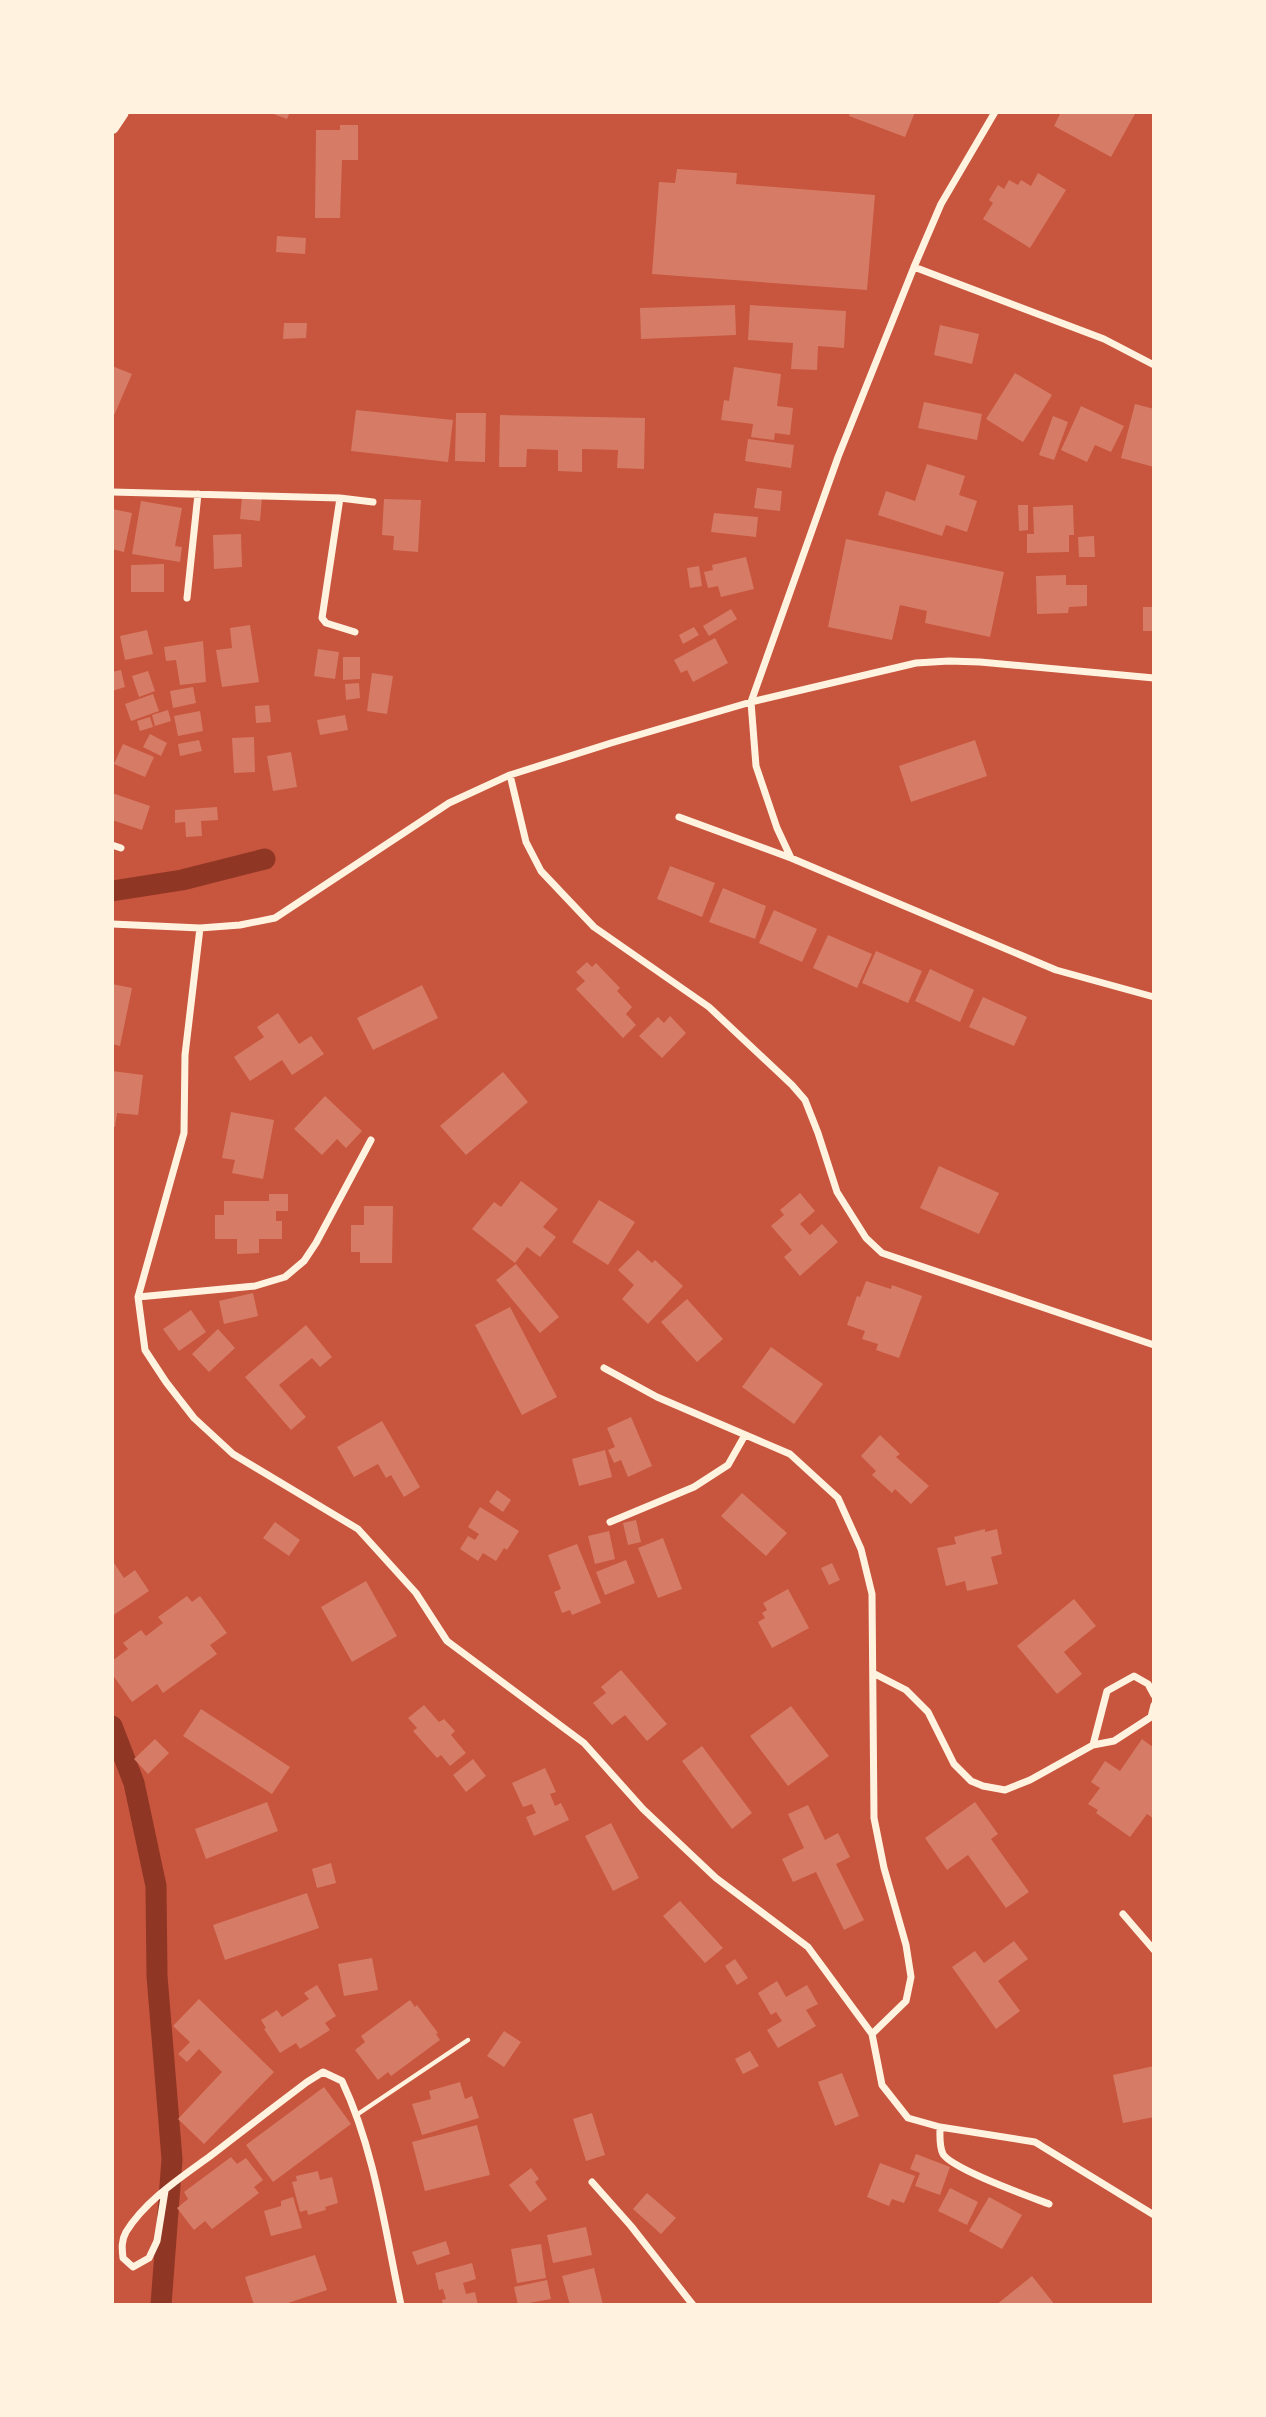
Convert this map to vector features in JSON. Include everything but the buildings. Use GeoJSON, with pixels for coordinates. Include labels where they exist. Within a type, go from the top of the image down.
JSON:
{"type":"FeatureCollection","features":[{"type":"Feature","properties":{"kind":"main road"},"geometry":{"type":"LineString","coordinates":[[112,127],[122,112]]}},
{"type":"Feature","properties":{"kind":"street"},"geometry":{"type":"LineString","coordinates":[[791,858],[777,828],[756,766],[751,702],[838,457],[914,267],[941,204],[995,112]]}},
{"type":"Feature","properties":{"kind":"street"},"geometry":{"type":"LineString","coordinates":[[914,267],[1104,339],[1154,365]]}},
{"type":"Feature","properties":{"kind":"street"},"geometry":{"type":"LineString","coordinates":[[112,492],[340,498],[373,502]]}},
{"type":"Feature","properties":{"kind":"street"},"geometry":{"type":"LineString","coordinates":[[187,598],[198,494]]}},
{"type":"Feature","properties":{"kind":"street"},"geometry":{"type":"LineString","coordinates":[[340,498],[322,618],[326,623],[355,632]]}},
{"type":"Feature","properties":{"kind":"street"},"geometry":{"type":"LineString","coordinates":[[112,924],[200,928],[240,925],[275,918],[449,803],[510,775],[751,702],[916,663],[949,660],[1154,678]]}},
{"type":"Feature","properties":{"kind":"street"},"geometry":{"type":"LineString","coordinates":[[510,775],[526,842],[541,871],[594,927],[709,1007],[805,1100],[837,1192],[852,1220],[882,1253],[1154,1345]]}},
{"type":"Feature","properties":{"kind":"street"},"geometry":{"type":"LineString","coordinates":[[679,817],[791,858],[1056,970],[1154,997]]}},
{"type":"Feature","properties":{"kind":"street"},"geometry":{"type":"LineString","coordinates":[[112,845],[121,848]]}},
{"type":"Feature","properties":{"kind":"street"},"geometry":{"type":"LineString","coordinates":[[200,928],[185,1055],[184,1133],[138,1297],[145,1350],[194,1418],[233,1454],[358,1529],[416,1593],[447,1641],[584,1744],[643,1809],[716,1878],[808,1947],[872,2034],[882,2085],[908,2119],[940,2127],[1035,2142],[1154,2215]]}},
{"type":"Feature","properties":{"kind":"street"},"geometry":{"type":"LineString","coordinates":[[138,1297],[255,1286],[285,1277],[304,1261],[316,1243],[371,1140]]}},
{"type":"Feature","properties":{"kind":"street"},"geometry":{"type":"LineString","coordinates":[[604,1368],[657,1396],[790,1454],[838,1498],[861,1549],[872,1594],[874,1818],[884,1868],[906,1945],[911,1977],[906,2001],[872,2034]]}},
{"type":"Feature","properties":{"kind":"street"},"geometry":{"type":"LineString","coordinates":[[610,1522],[694,1487],[717,1473],[728,1465],[745,1434]]}},
{"type":"Feature","properties":{"kind":"street"},"geometry":{"type":"LineString","coordinates":[[873,1673],[906,1690],[928,1712],[954,1764],[971,1781],[1005,1790],[1093,1745],[1114,1741],[1151,1717],[1154,1705]]}},
{"type":"Feature","properties":{"kind":"street"},"geometry":{"type":"LineString","coordinates":[[1093,1745],[1107,1691],[1134,1676],[1148,1684],[1154,1695]]}},
{"type":"Feature","properties":{"kind":"street"},"geometry":{"type":"LineString","coordinates":[[1122,1914],[1154,1950]]}},
{"type":"Feature","properties":{"kind":"street"},"geometry":{"type":"LineString","coordinates":[[165,2191],[157,2241],[149,2258],[133,2267],[123,2258],[121,2246],[125,2234],[148,2205],[165,2191],[307,2082],[323,2073],[342,2081],[358,2114],[401,2305]]}},
{"type":"Feature","properties":{"kind":"street"},"geometry":{"type":"LineString","coordinates":[[940,2127],[940,2144],[944,2156],[962,2170],[1049,2204]]}},
{"type":"Feature","properties":{"kind":"street"},"geometry":{"type":"LineString","coordinates":[[592,2182],[631,2226],[693,2305]]}},
{"type":"Feature","properties":{"kind":"lane"},"geometry":{"type":"LineString","coordinates":[[358,2114],[468,2040]]}},
{"type":"Feature","properties":{"kind":"waterway"},"geometry":{"type":"LineString","coordinates":[[112,891],[182,880],[265,859]]}},
{"type":"Feature","properties":{"kind":"waterway"},"geometry":{"type":"LineString","coordinates":[[112,1726],[134,1783],[156,1886],[157,1976],[172,2159],[161,2305]]}}]}
